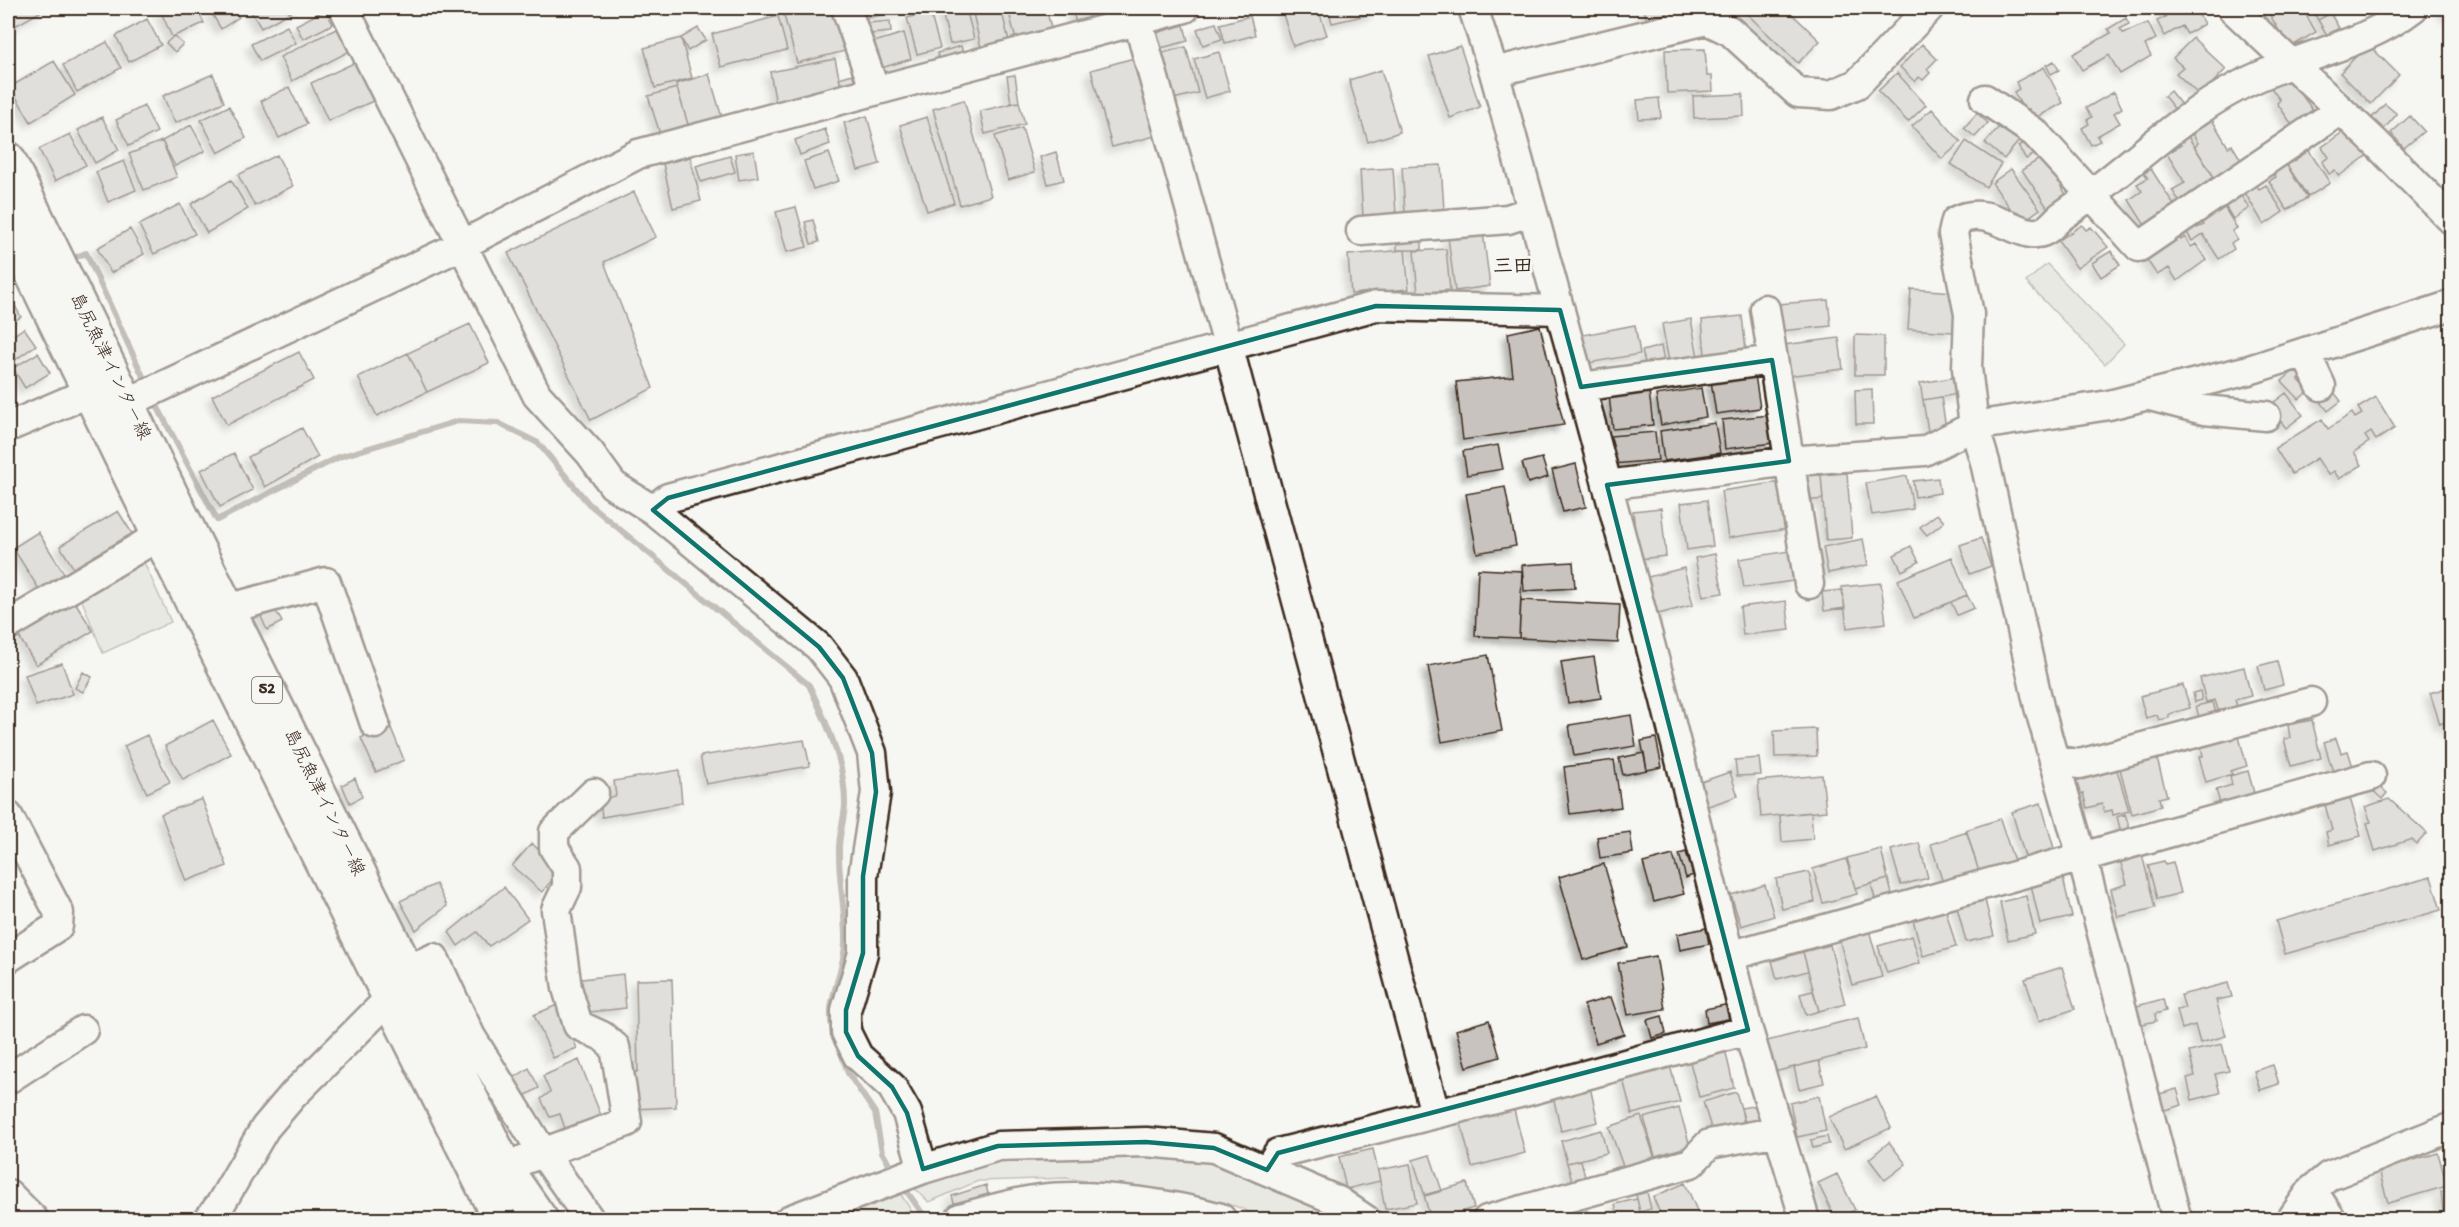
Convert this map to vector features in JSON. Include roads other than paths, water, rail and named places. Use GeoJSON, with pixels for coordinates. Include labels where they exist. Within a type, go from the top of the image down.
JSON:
{"type":"FeatureCollection","features":[{"type":"Feature","properties":{"kind":"main road","name":"島尻魚津インター線"},"geometry":{"type":"LineString","coordinates":[[8,159],[127,403],[171,528],[389,999],[500,1220]]}},
{"type":"Feature","properties":{"kind":"main road","name":"島尻魚津インター線"},"geometry":{"type":"LineString","coordinates":[[8,224],[90,392],[171,528],[227,609],[531,1220]]}},
{"type":"Feature","properties":{"kind":"main road"},"geometry":{"type":"LineString","coordinates":[[504,1167],[541,1220]]}},
{"type":"Feature","properties":{"kind":"main road"},"geometry":{"type":"LineString","coordinates":[[962,1220],[1027,1203],[1057,1200],[1090,1200],[1159,1208],[1219,1220]]}},
{"type":"Feature","properties":{"kind":"street"},"geometry":{"type":"LineString","coordinates":[[344,8],[537,395],[590,453],[613,485],[653,510],[819,648],[843,678],[872,753],[876,792],[863,876],[863,953],[846,1010],[846,1032],[858,1056],[892,1087],[906,1113],[923,1169]]}},
{"type":"Feature","properties":{"kind":"street"},"geometry":{"type":"LineString","coordinates":[[846,8],[875,91]]}},
{"type":"Feature","properties":{"kind":"street"},"geometry":{"type":"LineString","coordinates":[[8,427],[90,392],[127,403],[462,245],[638,154],[1148,15],[1185,8]]}},
{"type":"Feature","properties":{"kind":"street"},"geometry":{"type":"LineString","coordinates":[[1473,8],[1494,72],[1581,387],[1664,696],[1748,1030],[1805,1220]]}},
{"type":"Feature","properties":{"kind":"street"},"geometry":{"type":"LineString","coordinates":[[1494,72],[1707,20],[1730,31],[1798,93],[1831,95],[1857,84],[1929,8]]}},
{"type":"Feature","properties":{"kind":"street"},"geometry":{"type":"LineString","coordinates":[[2232,8],[2295,64],[2339,111],[2377,144],[2451,220]]}},
{"type":"Feature","properties":{"kind":"street"},"geometry":{"type":"LineString","coordinates":[[2177,1220],[2082,857],[2038,707],[1985,462],[1974,426],[1967,368],[1969,314],[1953,234],[1956,221],[1969,214],[1982,214],[2034,234],[2047,230],[2059,217],[2091,195],[2193,113],[2241,85],[2368,34],[2413,8]]}},
{"type":"Feature","properties":{"kind":"street"},"geometry":{"type":"LineString","coordinates":[[1148,15],[1228,345],[1435,1113]]}},
{"type":"Feature","properties":{"kind":"street"},"geometry":{"type":"LineString","coordinates":[[1985,99],[2035,134],[2139,247],[2339,111]]}},
{"type":"Feature","properties":{"kind":"street"},"geometry":{"type":"LineString","coordinates":[[1361,231],[1508,219],[1532,211]]}},
{"type":"Feature","properties":{"kind":"street"},"geometry":{"type":"LineString","coordinates":[[1607,485],[1789,461],[1924,451],[1974,426],[2109,405],[2305,352],[2451,305]]}},
{"type":"Feature","properties":{"kind":"street"},"geometry":{"type":"LineString","coordinates":[[653,510],[668,498],[1376,306],[1560,310]]}},
{"type":"Feature","properties":{"kind":"street"},"geometry":{"type":"LineString","coordinates":[[1765,309],[1809,584]]}},
{"type":"Feature","properties":{"kind":"street"},"geometry":{"type":"LineString","coordinates":[[2305,352],[2321,386]]}},
{"type":"Feature","properties":{"kind":"street"},"geometry":{"type":"LineString","coordinates":[[1581,387],[1772,360]]}},
{"type":"Feature","properties":{"kind":"street"},"geometry":{"type":"LineString","coordinates":[[2148,395],[2204,410],[2265,416]]}},
{"type":"Feature","properties":{"kind":"street"},"geometry":{"type":"LineString","coordinates":[[8,625],[171,528]]}},
{"type":"Feature","properties":{"kind":"street"},"geometry":{"type":"LineString","coordinates":[[227,609],[326,582],[375,724]]}},
{"type":"Feature","properties":{"kind":"street"},"geometry":{"type":"LineString","coordinates":[[2054,761],[2080,764],[2311,702]]}},
{"type":"Feature","properties":{"kind":"street"},"geometry":{"type":"LineString","coordinates":[[1729,956],[2371,776]]}},
{"type":"Feature","properties":{"kind":"street"},"geometry":{"type":"LineString","coordinates":[[504,1167],[627,1122],[615,1047],[602,1036],[578,1025],[567,988],[556,910],[567,887],[567,868],[554,848],[554,831],[594,793]]}},
{"type":"Feature","properties":{"kind":"street"},"geometry":{"type":"LineString","coordinates":[[8,816],[59,913],[57,926],[8,958]]}},
{"type":"Feature","properties":{"kind":"street"},"geometry":{"type":"LineString","coordinates":[[208,1220],[220,1205],[265,1128],[293,1095],[389,999],[405,970],[434,958],[471,1036],[543,1153],[590,1220]]}},
{"type":"Feature","properties":{"kind":"street"},"geometry":{"type":"LineString","coordinates":[[8,1079],[83,1030]]}},
{"type":"Feature","properties":{"kind":"street"},"geometry":{"type":"LineString","coordinates":[[1267,1170],[1278,1153],[1524,1092],[1748,1030]]}},
{"type":"Feature","properties":{"kind":"street"},"geometry":{"type":"LineString","coordinates":[[2291,1220],[2312,1190],[2329,1176],[2451,1127]]}},
{"type":"Feature","properties":{"kind":"street"},"geometry":{"type":"LineString","coordinates":[[1487,1220],[1691,1163],[1709,1144],[1779,1131]]}},
{"type":"Feature","properties":{"kind":"street"},"geometry":{"type":"LineString","coordinates":[[789,1220],[923,1169],[998,1146],[1045,1143],[1146,1143],[1214,1148],[1338,1201],[1366,1220]]}},
{"type":"Feature","properties":{"kind":"street"},"geometry":{"type":"LineString","coordinates":[[2312,1190],[2332,1220]]}},
{"type":"Feature","properties":{"kind":"street"},"geometry":{"type":"LineString","coordinates":[[8,1194],[34,1220]]}},
{"type":"Feature","properties":{"kind":"street"},"geometry":{"type":"LineString","coordinates":[[1128,1220],[1159,1208]]}},
{"type":"Feature","properties":{"kind":"waterway"},"geometry":{"type":"LineString","coordinates":[[69,260],[86,253],[147,385]]}},
{"type":"Feature","properties":{"kind":"waterway"},"geometry":{"type":"LineString","coordinates":[[8,286],[24,279]]}},
{"type":"Feature","properties":{"kind":"waterway"},"geometry":{"type":"LineString","coordinates":[[154,400],[217,520],[339,457],[458,421],[498,423],[538,443],[589,504],[809,685],[833,742],[844,787],[845,809],[839,842],[839,860],[845,944],[832,1000],[831,1023],[834,1034]]}},
{"type":"Feature","properties":{"kind":"waterway"},"geometry":{"type":"LineString","coordinates":[[840,1049],[848,1073],[875,1113],[882,1152],[894,1172]]}},
{"type":"Feature","properties":{"kind":"waterway"},"geometry":{"type":"LineString","coordinates":[[903,1186],[927,1220]]}},
{"type":"Feature","properties":{"kind":"district","name":"三田"},"geometry":{"type":"Point","coordinates":[1513,268]}}]}
